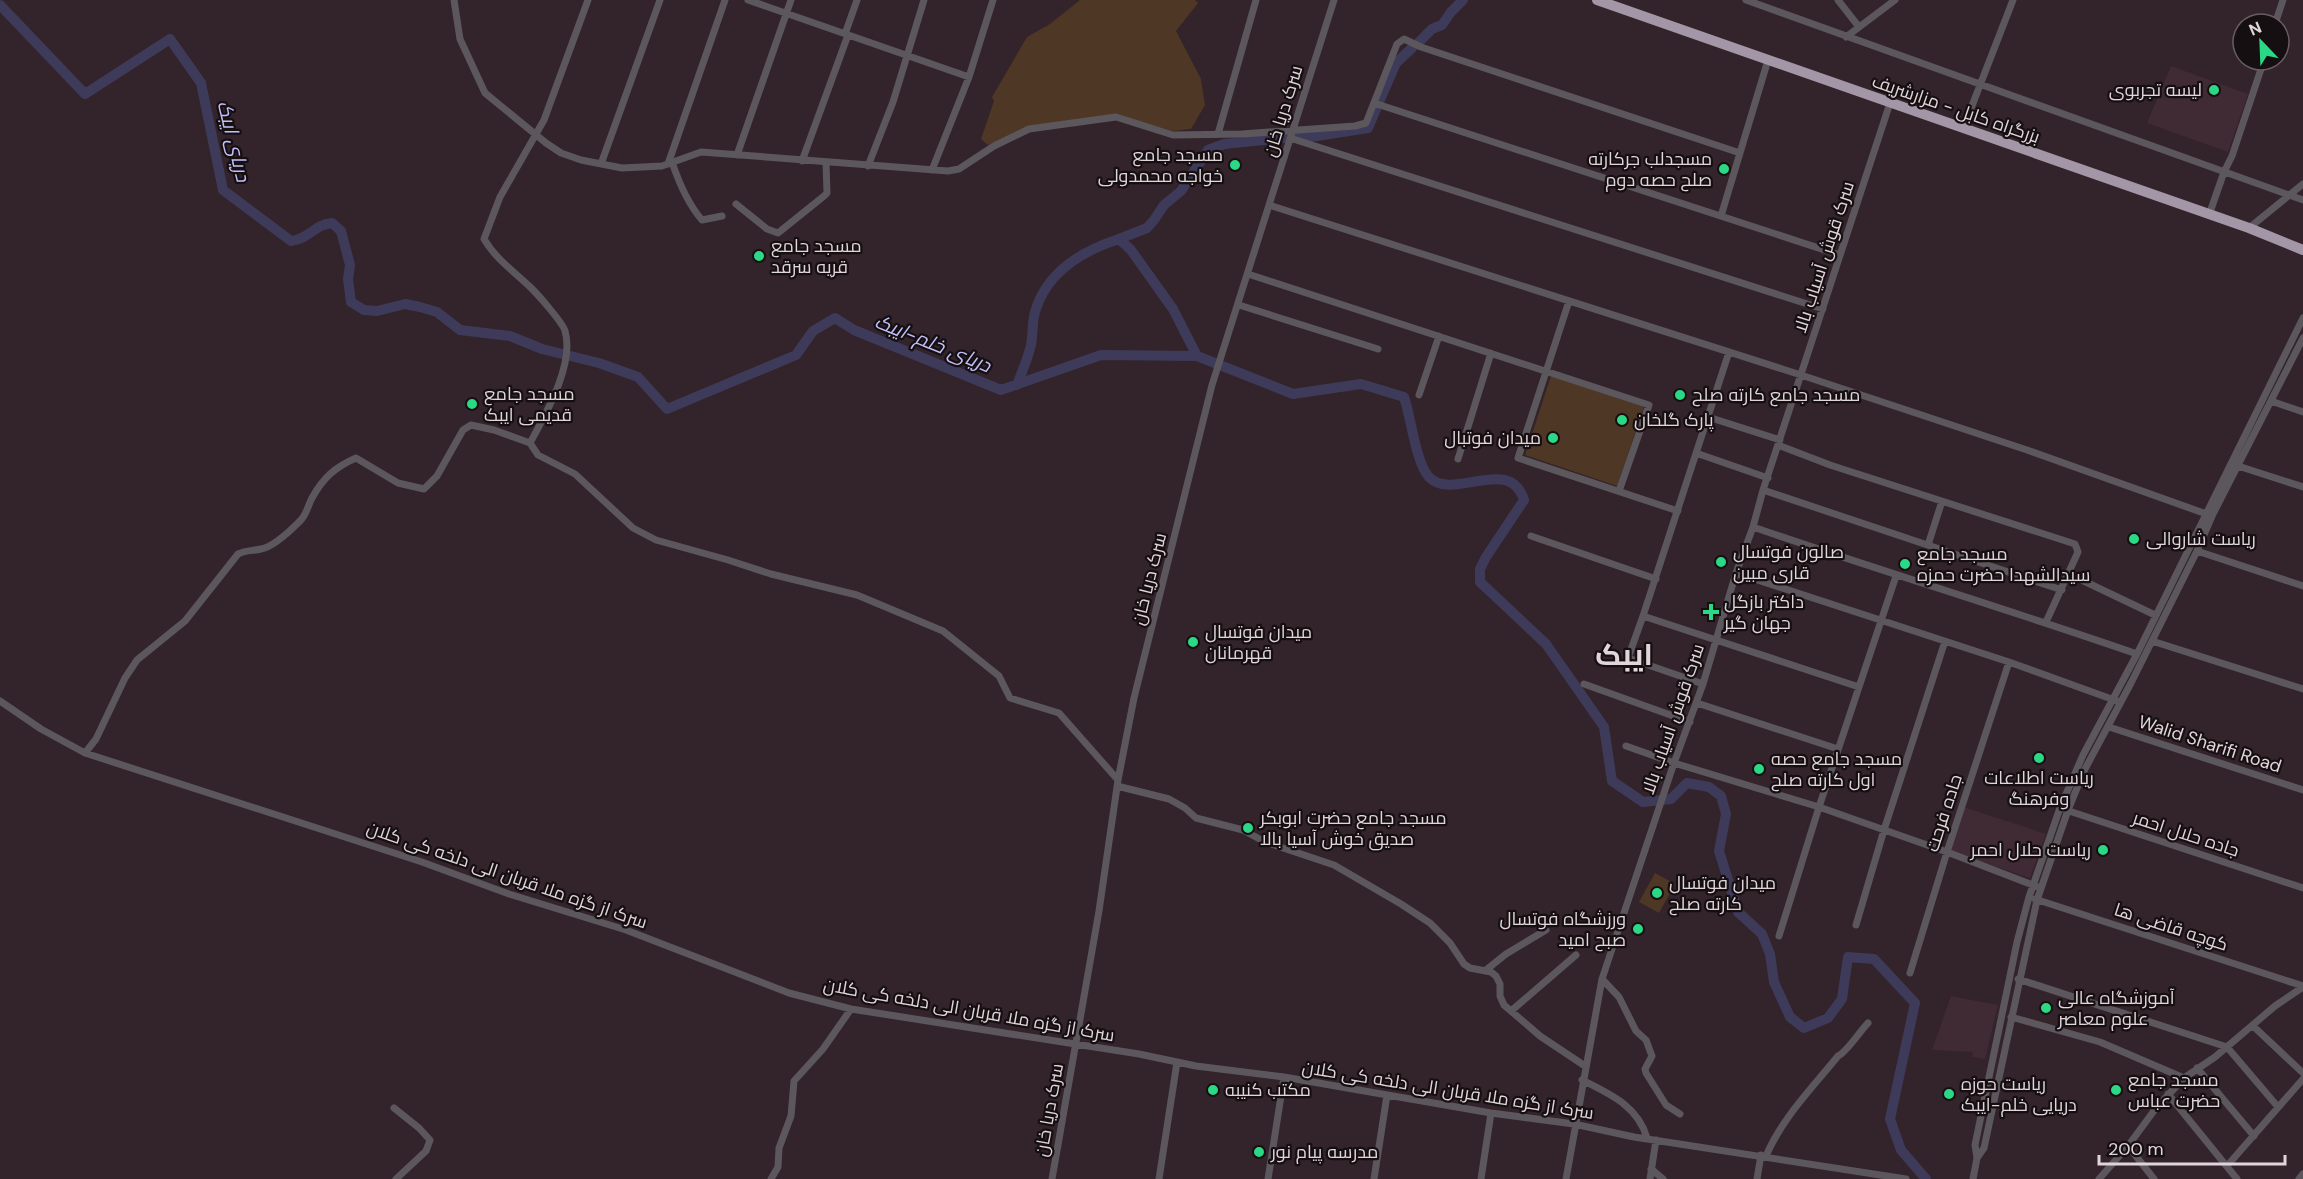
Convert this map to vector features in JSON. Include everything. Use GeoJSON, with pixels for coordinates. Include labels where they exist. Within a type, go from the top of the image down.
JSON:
{"type":"FeatureCollection","features":[{"type":"Feature","properties":{"kind":"highway","name":"بزرگراه کابل - مزارشریف"},"geometry":{"type":"LineString","coordinates":[[1598,0],[2249,228],[2303,249]]}},
{"type":"Feature","properties":{"kind":"street"},"geometry":{"type":"LineString","coordinates":[[454,0],[460,39],[485,93],[536,136],[561,153],[581,160],[622,168],[662,166],[701,152],[948,171],[959,169],[994,146],[1029,129],[1116,117],[1173,135],[1333,129],[1366,123],[1397,44],[1404,39],[1421,47],[1740,153]]}},
{"type":"Feature","properties":{"kind":"street"},"geometry":{"type":"LineString","coordinates":[[530,443],[551,402],[564,364],[568,348],[565,329],[530,287],[491,252],[484,239],[500,197],[544,120],[588,0]]}},
{"type":"Feature","properties":{"kind":"street"},"geometry":{"type":"LineString","coordinates":[[601,164],[660,0]]}},
{"type":"Feature","properties":{"kind":"street"},"geometry":{"type":"LineString","coordinates":[[722,216],[702,220],[689,202],[670,163],[726,0]]}},
{"type":"Feature","properties":{"kind":"street"},"geometry":{"type":"LineString","coordinates":[[748,0],[969,77]]}},
{"type":"Feature","properties":{"kind":"street"},"geometry":{"type":"LineString","coordinates":[[737,155],[791,0]]}},
{"type":"Feature","properties":{"kind":"street"},"geometry":{"type":"LineString","coordinates":[[802,160],[857,0]]}},
{"type":"Feature","properties":{"kind":"street"},"geometry":{"type":"LineString","coordinates":[[868,166],[893,102],[924,0]]}},
{"type":"Feature","properties":{"kind":"street"},"geometry":{"type":"LineString","coordinates":[[932,170],[969,77],[993,0]]}},
{"type":"Feature","properties":{"kind":"street"},"geometry":{"type":"LineString","coordinates":[[1218,134],[1256,0]]}},
{"type":"Feature","properties":{"kind":"street","name":"سرک دریا خان"},"geometry":{"type":"LineString","coordinates":[[1052,1179],[1076,1045],[1117,783],[1134,698],[1212,385],[1334,0]]}},
{"type":"Feature","properties":{"kind":"street"},"geometry":{"type":"LineString","coordinates":[[1746,0],[2303,200]]}},
{"type":"Feature","properties":{"kind":"street"},"geometry":{"type":"LineString","coordinates":[[1838,0],[1859,27]]}},
{"type":"Feature","properties":{"kind":"street"},"geometry":{"type":"LineString","coordinates":[[1846,37],[1895,0]]}},
{"type":"Feature","properties":{"kind":"street"},"geometry":{"type":"LineString","coordinates":[[1963,129],[2013,0]]}},
{"type":"Feature","properties":{"kind":"street"},"geometry":{"type":"LineString","coordinates":[[1720,216],[1768,60]]}},
{"type":"Feature","properties":{"kind":"street"},"geometry":{"type":"LineString","coordinates":[[2209,214],[2232,156],[2260,72]]}},
{"type":"Feature","properties":{"kind":"street"},"geometry":{"type":"LineString","coordinates":[[1374,103],[1840,255]]}},
{"type":"Feature","properties":{"kind":"street","name":"سرک قوش آسیاب بالا"},"geometry":{"type":"LineString","coordinates":[[1566,1179],[1574,1124],[1602,979],[1674,764],[1704,684],[1736,573],[1753,527],[1763,490],[1890,103]]}},
{"type":"Feature","properties":{"kind":"street"},"geometry":{"type":"LineString","coordinates":[[1290,138],[1822,309]]}},
{"type":"Feature","properties":{"kind":"street"},"geometry":{"type":"LineString","coordinates":[[736,204],[767,229],[778,233],[827,192],[826,163]]}},
{"type":"Feature","properties":{"kind":"street"},"geometry":{"type":"LineString","coordinates":[[2249,228],[2303,184]]}},
{"type":"Feature","properties":{"kind":"street"},"geometry":{"type":"LineString","coordinates":[[1269,205],[1801,375],[2209,514]]}},
{"type":"Feature","properties":{"kind":"street"},"geometry":{"type":"LineString","coordinates":[[1248,274],[1649,405],[1619,491]]}},
{"type":"Feature","properties":{"kind":"street"},"geometry":{"type":"LineString","coordinates":[[1569,301],[1518,458],[1678,511]]}},
{"type":"Feature","properties":{"kind":"street"},"geometry":{"type":"LineString","coordinates":[[1239,305],[1378,349]]}},
{"type":"Feature","properties":{"kind":"street"},"geometry":{"type":"LineString","coordinates":[[2064,809],[2109,727],[2117,700],[2155,615],[2209,514],[2303,318]]}},
{"type":"Feature","properties":{"kind":"street"},"geometry":{"type":"LineString","coordinates":[[1419,395],[1439,336]]}},
{"type":"Feature","properties":{"kind":"street"},"geometry":{"type":"LineString","coordinates":[[1973,1176],[1977,1158],[1975,1145],[2017,942],[2084,754],[2152,641],[2197,551],[2209,514],[2238,466],[2303,338]]}},
{"type":"Feature","properties":{"kind":"street"},"geometry":{"type":"LineString","coordinates":[[1704,684],[1628,658],[1656,579],[1729,352]]}},
{"type":"Feature","properties":{"kind":"street"},"geometry":{"type":"LineString","coordinates":[[1458,459],[1491,353]]}},
{"type":"Feature","properties":{"kind":"street"},"geometry":{"type":"LineString","coordinates":[[2271,402],[2303,412]]}},
{"type":"Feature","properties":{"kind":"street"},"geometry":{"type":"LineString","coordinates":[[1708,417],[1779,442],[1830,465],[2075,544],[2078,552],[2046,622]]}},
{"type":"Feature","properties":{"kind":"street"},"geometry":{"type":"LineString","coordinates":[[85,753],[96,739],[125,678],[137,660],[185,621],[238,554],[263,549],[297,524],[307,514],[311,500],[327,474],[356,458],[398,483],[424,489],[437,476],[463,430],[471,425],[494,430],[530,443],[538,455],[575,474],[633,528],[656,540],[771,574],[857,595],[943,632],[999,676],[1010,698],[1059,713],[1117,783],[1168,799],[1185,808],[1196,818],[1243,830],[1265,842],[1334,865],[1430,923],[1450,943],[1464,964],[1470,968],[1491,972],[1498,980],[1501,1000],[1511,1011],[1540,1036],[1585,1066]]}},
{"type":"Feature","properties":{"kind":"street"},"geometry":{"type":"LineString","coordinates":[[1696,453],[1768,478]]}},
{"type":"Feature","properties":{"kind":"street"},"geometry":{"type":"LineString","coordinates":[[2238,466],[2303,487]]}},
{"type":"Feature","properties":{"kind":"street"},"geometry":{"type":"LineString","coordinates":[[1763,490],[2062,590]]}},
{"type":"Feature","properties":{"kind":"street"},"geometry":{"type":"LineString","coordinates":[[1928,545],[1942,501]]}},
{"type":"Feature","properties":{"kind":"street"},"geometry":{"type":"LineString","coordinates":[[1753,527],[1896,576],[2046,622],[2137,654]]}},
{"type":"Feature","properties":{"kind":"street"},"geometry":{"type":"LineString","coordinates":[[1531,536],[1656,579]]}},
{"type":"Feature","properties":{"kind":"street"},"geometry":{"type":"LineString","coordinates":[[2197,551],[2303,586]]}},
{"type":"Feature","properties":{"kind":"street"},"geometry":{"type":"LineString","coordinates":[[1736,573],[2009,662],[2117,700]]}},
{"type":"Feature","properties":{"kind":"street"},"geometry":{"type":"LineString","coordinates":[[2069,574],[2155,615]]}},
{"type":"Feature","properties":{"kind":"street"},"geometry":{"type":"LineString","coordinates":[[1779,936],[1819,807],[1896,576]]}},
{"type":"Feature","properties":{"kind":"street"},"geometry":{"type":"LineString","coordinates":[[1643,616],[1859,687]]}},
{"type":"Feature","properties":{"kind":"street"},"geometry":{"type":"LineString","coordinates":[[1856,925],[1945,641]]}},
{"type":"Feature","properties":{"kind":"street"},"geometry":{"type":"LineString","coordinates":[[2152,641],[2303,689]]}},
{"type":"Feature","properties":{"kind":"street","name":"جاده فرحت"},"geometry":{"type":"LineString","coordinates":[[1910,973],[2009,662]]}},
{"type":"Feature","properties":{"kind":"street"},"geometry":{"type":"LineString","coordinates":[[1584,684],[1690,722]]}},
{"type":"Feature","properties":{"kind":"street","name":"سرک از گزه ملا قربان الی دلخه کی کلان"},"geometry":{"type":"LineString","coordinates":[[0,701],[41,729],[85,753],[422,862],[508,894],[626,930],[789,993],[851,1009],[1284,1077],[1491,1113],[1574,1124],[1865,1176],[1906,1179]]}},
{"type":"Feature","properties":{"kind":"street"},"geometry":{"type":"LineString","coordinates":[[1697,703],[1838,749]]}},
{"type":"Feature","properties":{"kind":"street","name":"Walid Sharifi Road"},"geometry":{"type":"LineString","coordinates":[[2109,727],[2303,790]]}},
{"type":"Feature","properties":{"kind":"street"},"geometry":{"type":"LineString","coordinates":[[1626,746],[1674,764],[1819,807],[1947,852],[2037,887]]}},
{"type":"Feature","properties":{"kind":"street","name":"جاده حلال احمر"},"geometry":{"type":"LineString","coordinates":[[2064,809],[2303,888]]}},
{"type":"Feature","properties":{"kind":"street"},"geometry":{"type":"LineString","coordinates":[[1977,1158],[1984,1148],[2033,898]]}},
{"type":"Feature","properties":{"kind":"street","name":"کوچه قاضی ها"},"geometry":{"type":"LineString","coordinates":[[2033,898],[2303,987]]}},
{"type":"Feature","properties":{"kind":"street"},"geometry":{"type":"LineString","coordinates":[[1486,970],[1506,954],[1546,930]]}},
{"type":"Feature","properties":{"kind":"street"},"geometry":{"type":"LineString","coordinates":[[1511,1011],[1576,956]]}},
{"type":"Feature","properties":{"kind":"street"},"geometry":{"type":"LineString","coordinates":[[1602,979],[1619,997],[1636,1031],[1646,1040],[1652,1056],[1645,1069],[1646,1073],[1666,1105],[1680,1114]]}},
{"type":"Feature","properties":{"kind":"street"},"geometry":{"type":"LineString","coordinates":[[2018,979],[2227,1047],[2278,1107]]}},
{"type":"Feature","properties":{"kind":"street"},"geometry":{"type":"LineString","coordinates":[[2099,1179],[2184,1078],[2227,1047],[2275,1005],[2303,987]]}},
{"type":"Feature","properties":{"kind":"street"},"geometry":{"type":"LineString","coordinates":[[771,1179],[778,1167],[779,1148],[791,1116],[794,1081],[823,1049],[851,1009]]}},
{"type":"Feature","properties":{"kind":"street"},"geometry":{"type":"LineString","coordinates":[[2011,1017],[2100,1041],[2184,1078]]}},
{"type":"Feature","properties":{"kind":"street"},"geometry":{"type":"LineString","coordinates":[[1757,1179],[1763,1156],[1773,1138],[1838,1056],[1845,1053],[1855,1036],[1868,1023]]}},
{"type":"Feature","properties":{"kind":"street"},"geometry":{"type":"LineString","coordinates":[[2253,1026],[2303,1073]]}},
{"type":"Feature","properties":{"kind":"street"},"geometry":{"type":"LineString","coordinates":[[1159,1179],[1177,1062]]}},
{"type":"Feature","properties":{"kind":"street"},"geometry":{"type":"LineString","coordinates":[[2197,1068],[2254,1136]]}},
{"type":"Feature","properties":{"kind":"street"},"geometry":{"type":"LineString","coordinates":[[1268,1179],[1284,1077]]}},
{"type":"Feature","properties":{"kind":"street"},"geometry":{"type":"LineString","coordinates":[[2227,1166],[2303,1079]]}},
{"type":"Feature","properties":{"kind":"street"},"geometry":{"type":"LineString","coordinates":[[1582,1080],[1614,1096],[1637,1115],[1647,1138]]}},
{"type":"Feature","properties":{"kind":"street"},"geometry":{"type":"LineString","coordinates":[[2169,1094],[2237,1179]]}},
{"type":"Feature","properties":{"kind":"street"},"geometry":{"type":"LineString","coordinates":[[1374,1179],[1387,1095]]}},
{"type":"Feature","properties":{"kind":"street"},"geometry":{"type":"LineString","coordinates":[[394,1108],[430,1140],[426,1151],[396,1179]]}},
{"type":"Feature","properties":{"kind":"street"},"geometry":{"type":"LineString","coordinates":[[1481,1179],[1491,1113]]}},
{"type":"Feature","properties":{"kind":"street"},"geometry":{"type":"LineString","coordinates":[[1650,1179],[1656,1140]]}},
{"type":"Feature","properties":{"kind":"street"},"geometry":{"type":"LineString","coordinates":[[2128,1146],[2154,1179]]}},
{"type":"Feature","properties":{"kind":"street"},"geometry":{"type":"LineString","coordinates":[[1651,1169],[1663,1179]]}},
{"type":"Feature","properties":{"kind":"street"},"geometry":{"type":"LineString","coordinates":[[2299,1179],[2303,1174]]}},
{"type":"Feature","properties":{"kind":"shaded area"},"geometry":{"type":"Polygon","coordinates":[[[1080,0],[1195,0],[1198,3],[1176,31],[1201,79],[1205,105],[1191,129],[1173,131],[1118,116],[1028,127],[988,145],[981,139],[994,101],[992,97],[1027,37],[1050,24],[1080,0]]]}},
{"type":"Feature","properties":{"kind":"shaded area"},"geometry":{"type":"Polygon","coordinates":[[[2171,66],[2248,94],[2228,152],[2147,123],[2171,66]]]}},
{"type":"Feature","properties":{"kind":"shaded area","name":"پارک گلخان"},"geometry":{"type":"Polygon","coordinates":[[[1551,376],[1644,407],[1617,486],[1525,455],[1551,376]]]}},
{"type":"Feature","properties":{"kind":"shaded area"},"geometry":{"type":"Polygon","coordinates":[[[1964,807],[2046,834],[2030,878],[1949,851],[1964,807]]]}},
{"type":"Feature","properties":{"kind":"shaded area","name":"میدان فوتسال کارته صلح"},"geometry":{"type":"Polygon","coordinates":[[[1655,873],[1675,884],[1659,913],[1639,902],[1655,873]]]}},
{"type":"Feature","properties":{"kind":"shaded area"},"geometry":{"type":"Polygon","coordinates":[[[1951,996],[1998,1005],[1985,1059],[1972,1057],[1973,1052],[1932,1050],[1951,996]]]}},
{"type":"Feature","properties":{"kind":"waterway"},"geometry":{"type":"LineString","coordinates":[[1419,42],[1432,29],[1442,25],[1463,0]]}},
{"type":"Feature","properties":{"kind":"waterway","name":"دریای خلم-ایبک"},"geometry":{"type":"LineString","coordinates":[[0,5],[85,94],[170,39],[201,83],[223,190],[291,241],[303,237],[320,226],[332,223],[341,231],[350,265],[348,279],[351,302],[364,310],[377,311],[405,304],[420,307],[437,312],[460,330],[510,336],[542,349],[599,363],[638,377],[667,409],[796,355],[813,331],[835,318],[854,330],[1001,390],[1101,355],[1197,356],[1293,394],[1361,384],[1404,397],[1417,451],[1424,471],[1429,477],[1439,483],[1452,485],[1494,479],[1506,481],[1517,487],[1524,500],[1486,557],[1480,569],[1480,582],[1546,644],[1604,727],[1612,781],[1643,802],[1671,799],[1687,783],[1709,787],[1721,796],[1726,814],[1719,851],[1738,912],[1762,934],[1770,954],[1774,982],[1790,1017],[1804,1028],[1828,1018],[1842,999],[1848,957],[1874,959],[1915,1003],[1890,1119],[1901,1150],[1926,1179]]}},
{"type":"Feature","properties":{"kind":"waterway"},"geometry":{"type":"LineString","coordinates":[[1379,102],[1396,63],[1412,48]]}},
{"type":"Feature","properties":{"kind":"waterway"},"geometry":{"type":"LineString","coordinates":[[1296,137],[1304,138],[1368,128],[1376,109]]}},
{"type":"Feature","properties":{"kind":"waterway"},"geometry":{"type":"LineString","coordinates":[[1119,239],[1147,228],[1164,205],[1181,191],[1208,150],[1224,144],[1284,138]]}},
{"type":"Feature","properties":{"kind":"waterway"},"geometry":{"type":"LineString","coordinates":[[1017,385],[1031,345],[1035,312],[1048,286],[1067,265],[1079,257],[1119,239],[1131,250],[1173,309],[1197,356]]}},
{"type":"Feature","properties":{"kind":"place","name":"لیسه تجربوی"},"geometry":{"type":"Point","coordinates":[2214,90]}},
{"type":"Feature","properties":{"kind":"place","name":"مسجد جامع خواجه محمدولی"},"geometry":{"type":"Point","coordinates":[1235,165]}},
{"type":"Feature","properties":{"kind":"place","name":"مسجدلب جرکارته صلح حصه دوم"},"geometry":{"type":"Point","coordinates":[1724,169]}},
{"type":"Feature","properties":{"kind":"place","name":"مسجد جامع قریه سرقد"},"geometry":{"type":"Point","coordinates":[759,256]}},
{"type":"Feature","properties":{"kind":"place","name":"مسجد جامع کارته صلح"},"geometry":{"type":"Point","coordinates":[1680,395]}},
{"type":"Feature","properties":{"kind":"place","name":"مسجد جامع قدیمی ایبک"},"geometry":{"type":"Point","coordinates":[472,404]}},
{"type":"Feature","properties":{"kind":"place","name":"پارک گلخان"},"geometry":{"type":"Point","coordinates":[1622,420]}},
{"type":"Feature","properties":{"kind":"place","name":"میدان فوتبال"},"geometry":{"type":"Point","coordinates":[1553,438]}},
{"type":"Feature","properties":{"kind":"place","name":"ریاست شاروالی"},"geometry":{"type":"Point","coordinates":[2134,539]}},
{"type":"Feature","properties":{"kind":"place","name":"صالون فوتسال قاری مبین"},"geometry":{"type":"Point","coordinates":[1721,562]}},
{"type":"Feature","properties":{"kind":"place","name":"مسجد جامع سیدالشهدا حضرت حمزه"},"geometry":{"type":"Point","coordinates":[1905,564]}},
{"type":"Feature","properties":{"kind":"place","name":"داکتر بازگل جهان گیر"},"geometry":{"type":"Point","coordinates":[1711,612]}},
{"type":"Feature","properties":{"kind":"place","name":"میدان فوتسال قهرمانان"},"geometry":{"type":"Point","coordinates":[1193,642]}},
{"type":"Feature","properties":{"kind":"place","name":"ریاست اطلاعات وفرهنگ"},"geometry":{"type":"Point","coordinates":[2039,758]}},
{"type":"Feature","properties":{"kind":"place","name":"مسجد جامع حصه اول کارته صلح"},"geometry":{"type":"Point","coordinates":[1759,769]}},
{"type":"Feature","properties":{"kind":"place","name":"مسجد جامع حضرت ابوبکر صدیق خوش آسیا بالا"},"geometry":{"type":"Point","coordinates":[1248,828]}},
{"type":"Feature","properties":{"kind":"place","name":"ریاست حلال احمر"},"geometry":{"type":"Point","coordinates":[2103,850]}},
{"type":"Feature","properties":{"kind":"place","name":"میدان فوتسال کارته صلح"},"geometry":{"type":"Point","coordinates":[1657,893]}},
{"type":"Feature","properties":{"kind":"place","name":"ورزشگاه فوتسال صبح امید"},"geometry":{"type":"Point","coordinates":[1638,929]}},
{"type":"Feature","properties":{"kind":"place","name":"آموزشگاه عالی علوم معاصر"},"geometry":{"type":"Point","coordinates":[2046,1008]}},
{"type":"Feature","properties":{"kind":"place","name":"مکتب کنیبه"},"geometry":{"type":"Point","coordinates":[1213,1090]}},
{"type":"Feature","properties":{"kind":"place","name":"مسجد جامع حضرت عباس"},"geometry":{"type":"Point","coordinates":[2116,1090]}},
{"type":"Feature","properties":{"kind":"place","name":"ریاست حوزه دریایی خلم-ایبک"},"geometry":{"type":"Point","coordinates":[1949,1094]}},
{"type":"Feature","properties":{"kind":"place","name":"مدرسه پیام نور"},"geometry":{"type":"Point","coordinates":[1259,1152]}},
{"type":"Feature","properties":{"kind":"district","name":"ایبک"},"geometry":{"type":"Point","coordinates":[1624,654]}},
{"type":"Feature","properties":{"kind":"water label","name":"دریای ایبک"},"geometry":{"type":"Point","coordinates":[234,141]}}]}
